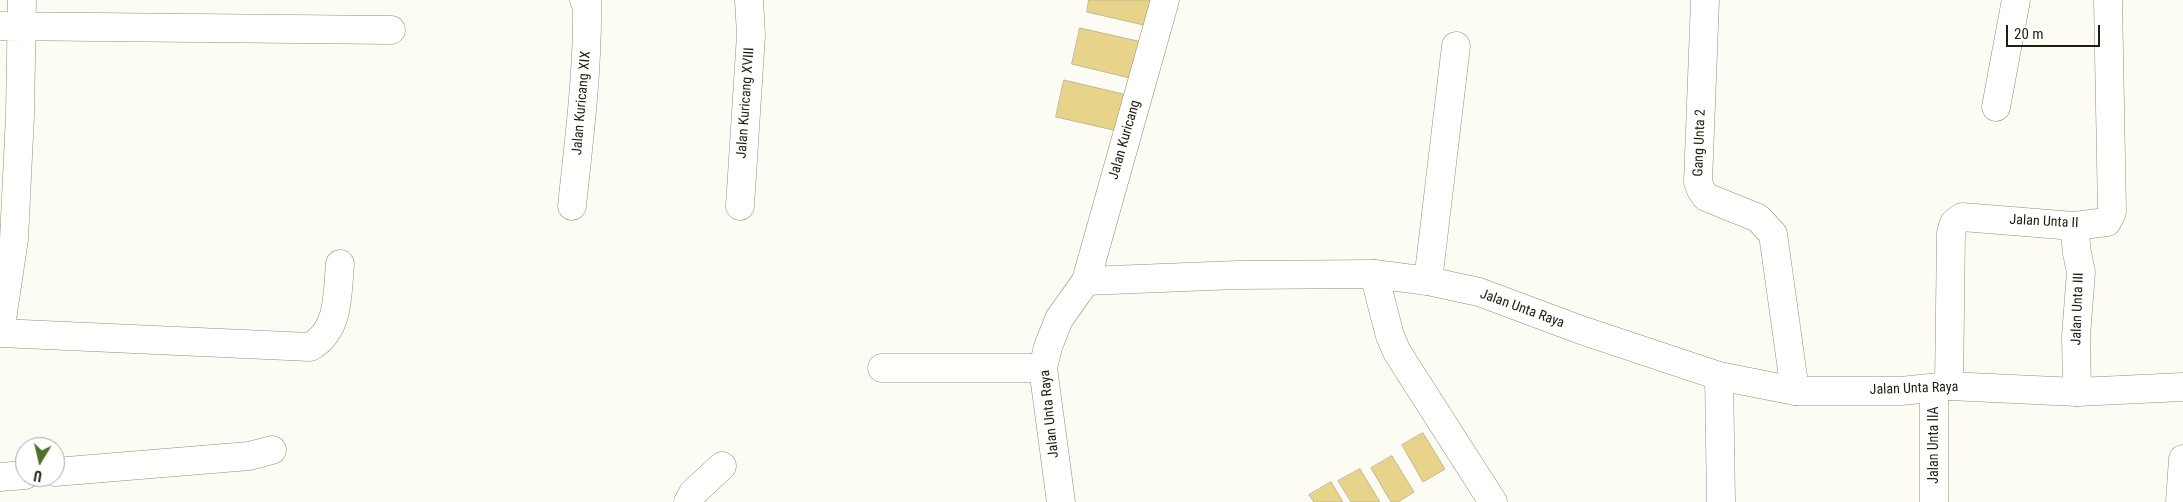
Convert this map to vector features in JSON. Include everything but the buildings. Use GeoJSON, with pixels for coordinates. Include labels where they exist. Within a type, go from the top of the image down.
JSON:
{"type":"FeatureCollection","features":[{"type":"Feature","properties":{"kind":"street"},"geometry":{"type":"LineString","coordinates":[[22,0],[11,26],[14,239],[0,333],[310,347],[320,341],[334,320],[340,264]]}},
{"type":"Feature","properties":{"kind":"street","name":"Jalan Kuricang XVIII"},"geometry":{"type":"LineString","coordinates":[[740,206],[751,35],[749,0]]}},
{"type":"Feature","properties":{"kind":"street","name":"Jalan Kuricang"},"geometry":{"type":"LineString","coordinates":[[1086,281],[1165,0]]}},
{"type":"Feature","properties":{"kind":"street","name":"Gang Unta 2"},"geometry":{"type":"LineString","coordinates":[[1705,0],[1698,182],[1700,190],[1706,197],[1758,218],[1773,234],[1795,391]]}},
{"type":"Feature","properties":{"kind":"street"},"geometry":{"type":"LineString","coordinates":[[1996,107],[2016,0]]}},
{"type":"Feature","properties":{"kind":"street","name":"Jalan Unta II"},"geometry":{"type":"LineString","coordinates":[[1942,387],[1951,233],[1954,223],[1962,217],[2074,226],[2107,222],[2112,212],[2108,0]]}},
{"type":"Feature","properties":{"kind":"street","name":"Jalan Kuricang XIX"},"geometry":{"type":"LineString","coordinates":[[572,206],[584,98],[590,1]]}},
{"type":"Feature","properties":{"kind":"street"},"geometry":{"type":"LineString","coordinates":[[11,26],[391,30]]}},
{"type":"Feature","properties":{"kind":"street"},"geometry":{"type":"LineString","coordinates":[[1428,280],[1456,46]]}},
{"type":"Feature","properties":{"kind":"street","name":"Jalan Unta III"},"geometry":{"type":"LineString","coordinates":[[2074,226],[2081,272],[2076,336],[2077,392]]}},
{"type":"Feature","properties":{"kind":"street"},"geometry":{"type":"LineString","coordinates":[[1374,274],[1390,336],[1397,352],[1493,502]]}},
{"type":"Feature","properties":{"kind":"street","name":"Jalan Unta Raya"},"geometry":{"type":"LineString","coordinates":[[1061,502],[1043,368],[1048,347],[1059,319],[1086,281],[1237,275],[1374,274],[1428,280],[1479,292],[1581,330],[1719,376],[1795,391],[1901,391],[1942,387],[2077,392],[2183,387]]}},
{"type":"Feature","properties":{"kind":"street"},"geometry":{"type":"LineString","coordinates":[[882,368],[1043,368]]}},
{"type":"Feature","properties":{"kind":"street"},"geometry":{"type":"LineString","coordinates":[[1719,376],[1721,502]]}},
{"type":"Feature","properties":{"kind":"street","name":"Jalan Unta IIA"},"geometry":{"type":"LineString","coordinates":[[1934,502],[1942,387]]}},
{"type":"Feature","properties":{"kind":"street"},"geometry":{"type":"LineString","coordinates":[[65,471],[249,456],[272,450]]}},
{"type":"Feature","properties":{"kind":"street"},"geometry":{"type":"LineString","coordinates":[[2180,502],[2183,459]]}},
{"type":"Feature","properties":{"kind":"street"},"geometry":{"type":"LineString","coordinates":[[688,502],[693,493],[722,466]]}},
{"type":"Feature","properties":{"kind":"street"},"geometry":{"type":"LineString","coordinates":[[0,477],[15,476]]}}]}
